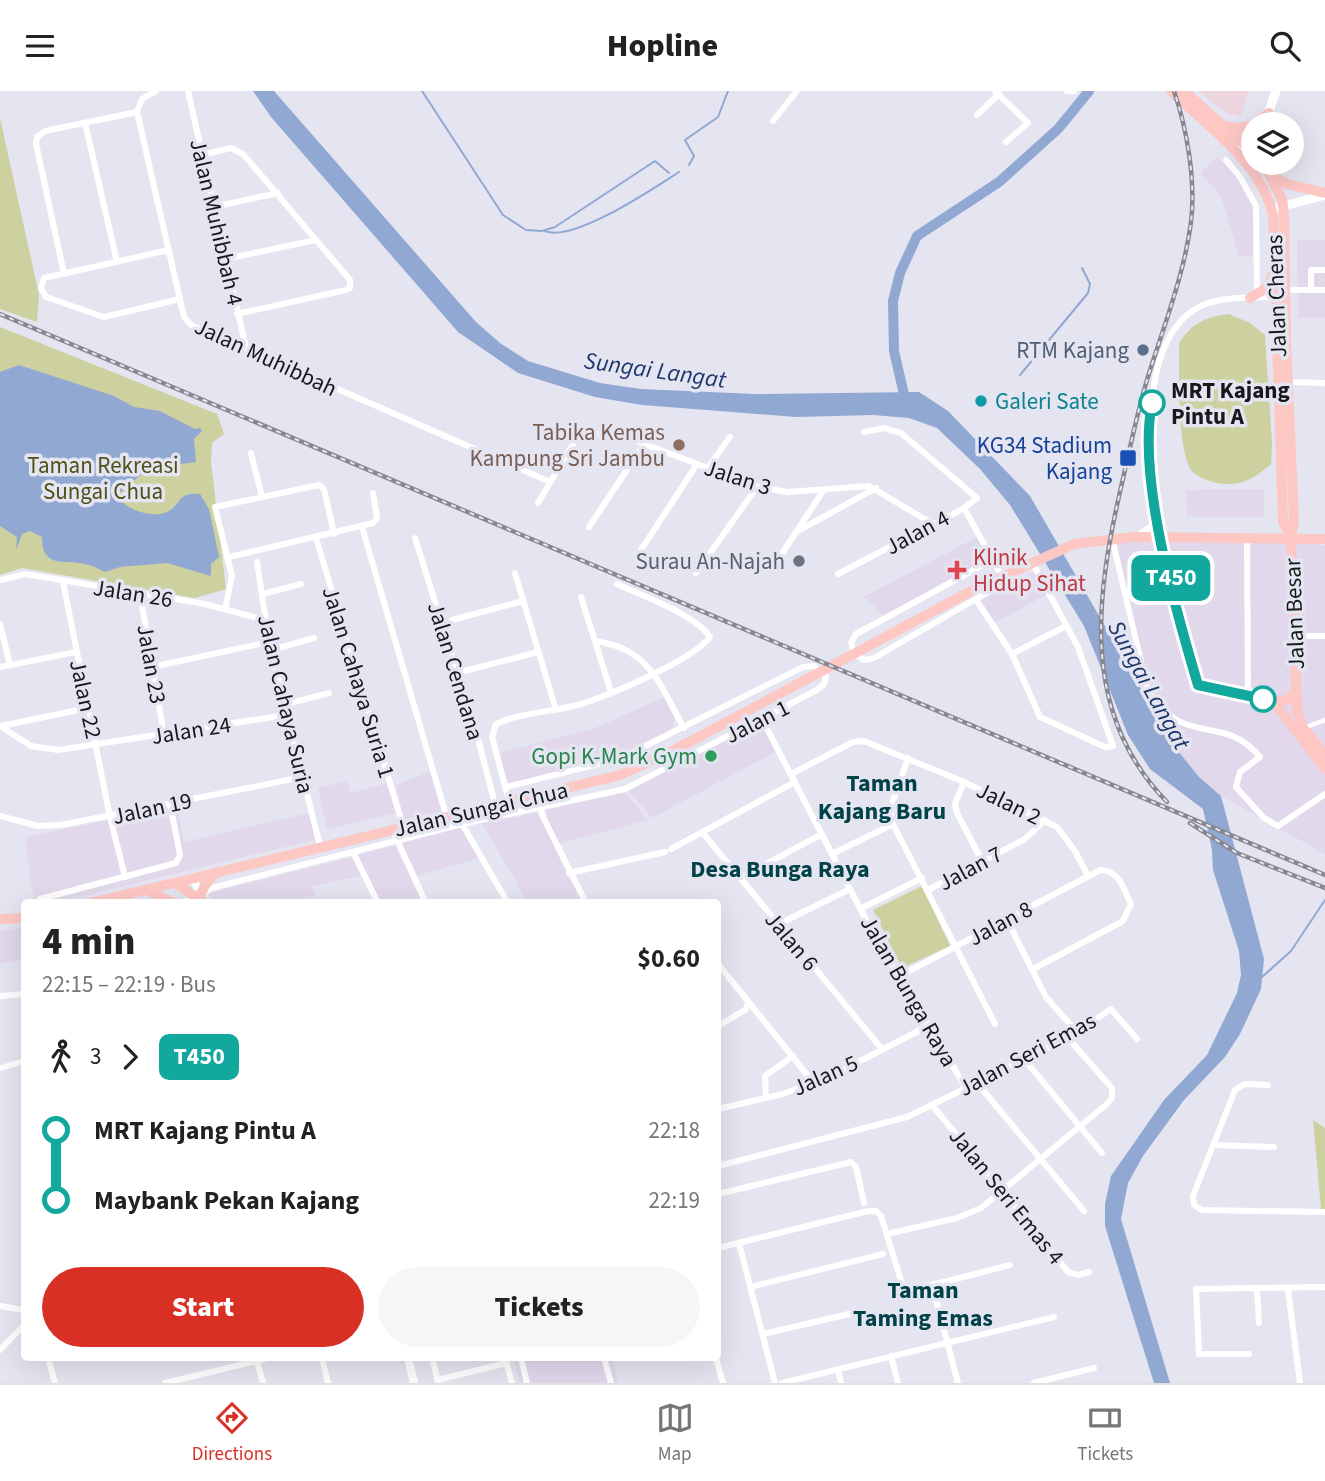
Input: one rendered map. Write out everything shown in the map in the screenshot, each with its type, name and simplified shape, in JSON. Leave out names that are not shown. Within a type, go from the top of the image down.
[{"type":"main road","name":"Jalan Cheras","points":[[1171,91],[1241,147]]},
{"type":"main road","name":"Jalan Cheras","points":[[1184,91],[1224,126],[1241,145]]},
{"type":"main road","points":[[1269,112],[1276,91]]},
{"type":"main road","points":[[1224,126],[1241,128]]},
{"type":"main road","name":"Jalan Cheras","points":[[1258,175],[1271,206],[1283,523],[1291,537]]},
{"type":"main road","name":"Jalan Cheras","points":[[1271,175],[1283,203],[1294,522],[1291,537]]},
{"type":"main road","points":[[1271,175],[1287,184],[1325,194]]},
{"type":"main road","points":[[1271,206],[1325,194]]},
{"type":"main road","points":[[1254,296],[1268,287],[1275,269]]},
{"type":"main road","points":[[1294,522],[1300,533],[1310,538]]},
{"type":"main road","name":"Jalan Sungai Chua","points":[[108,899],[620,775],[669,753],[973,590],[1074,544],[1133,537],[1325,538]]},
{"type":"main road","name":"Jalan Besar","points":[[1291,537],[1297,713],[1303,728]]},
{"type":"main road","points":[[1161,538],[1198,685],[1273,701],[1288,700],[1296,691]]},
{"type":"main road","points":[[1273,701],[1325,769]]},
{"type":"main road","points":[[1303,728],[1325,755]]},
{"type":"main road","points":[[202,899],[205,885],[217,872]]},
{"type":"main road","points":[[184,882],[201,899]]},
{"type":"main road","points":[[147,890],[166,899]]},
{"type":"main road","points":[[0,919],[21,918]]},
{"type":"street","points":[[64,274],[36,144],[37,137],[46,131],[137,109],[142,99],[156,91]]},
{"type":"street","name":"Jalan Muhibbah 4","points":[[188,91],[247,352]]},
{"type":"street","points":[[773,121],[797,91]]},
{"type":"street","points":[[1067,91],[1074,91]]},
{"type":"street","points":[[977,115],[997,93],[1028,123],[1006,142]]},
{"type":"street","name":"Jalan Muhibbah","points":[[137,109],[184,317],[191,325],[247,352],[548,481]]},
{"type":"street","points":[[85,123],[117,262]]},
{"type":"street","points":[[202,155],[235,149],[278,193],[347,275],[351,284],[346,290],[237,314]]},
{"type":"street","points":[[1226,160],[1240,177],[1256,206],[1254,296]]},
{"type":"street","points":[[213,207],[278,193]]},
{"type":"street","points":[[225,260],[316,240]]},
{"type":"street","points":[[169,250],[44,278],[41,288],[46,297],[104,317],[180,299]]},
{"type":"street","points":[[1311,290],[1311,270],[1325,270]]},
{"type":"street","points":[[1286,291],[1325,290]]},
{"type":"street","points":[[1161,538],[1149,465],[1149,418],[1165,347],[1188,315],[1212,303],[1254,296],[1276,297]]},
{"type":"street","points":[[1288,382],[1325,383]]},
{"type":"street","points":[[864,432],[884,428],[907,436],[974,493],[976,499],[964,508]]},
{"type":"street","name":"Jalan 3","points":[[548,481],[579,434],[620,435],[757,487],[788,492],[822,491],[862,485],[876,488]]},
{"type":"street","points":[[707,469],[730,437]]},
{"type":"street","points":[[589,527],[645,444]]},
{"type":"street","points":[[251,453],[262,497]]},
{"type":"street","points":[[641,549],[697,464]]},
{"type":"street","points":[[538,503],[548,481]]},
{"type":"street","points":[[225,609],[232,582],[229,557],[215,507],[321,485],[334,534]]},
{"type":"street","points":[[696,573],[757,487]]},
{"type":"street","points":[[797,530],[876,488],[933,524]]},
{"type":"street","points":[[779,558],[822,491]]},
{"type":"street","points":[[229,557],[334,534],[376,521],[373,493]]},
{"type":"street","name":"Jalan 4","points":[[838,574],[964,508],[1002,576]]},
{"type":"street","points":[[1133,537],[1148,530],[1156,514]]},
{"type":"street","points":[[362,527],[446,815]]},
{"type":"street","name":"Jalan Cahaya Suria 1","points":[[316,538],[397,827],[397,840],[424,899]]},
{"type":"street","name":"Jalan Cendana","points":[[415,538],[495,804]]},
{"type":"street","points":[[1112,538],[1148,692],[1158,708],[1180,724],[1232,734],[1248,742],[1260,757],[1240,772],[1236,787],[1264,818],[1278,826],[1325,794]]},
{"type":"street","points":[[1247,538],[1248,696]]},
{"type":"street","points":[[992,559],[856,634],[851,643],[854,653],[859,658],[870,659],[977,601],[1005,582],[1002,576]]},
{"type":"street","points":[[977,601],[1012,654],[1044,720],[1105,747],[1113,746],[1078,647],[1035,560]]},
{"type":"street","name":"Jalan Cahaya Suria","points":[[257,562],[265,620],[283,705],[320,846]]},
{"type":"street","points":[[515,573],[556,710]]},
{"type":"street","name":"Jalan 26","points":[[0,580],[26,574],[225,609],[265,620]]},
{"type":"street","name":"Jalan 22","points":[[62,582],[110,817],[125,877]]},
{"type":"street","points":[[263,594],[301,584]]},
{"type":"street","points":[[509,801],[492,737],[493,729],[500,722],[556,710],[611,692],[703,646],[710,637],[706,630],[670,609],[617,584]]},
{"type":"street","name":"Jalan 23","points":[[140,594],[164,735]]},
{"type":"street","points":[[581,597],[611,692]]},
{"type":"street","points":[[452,620],[523,601]]},
{"type":"street","points":[[0,624],[10,665]]},
{"type":"street","points":[[1012,654],[1066,626]]},
{"type":"street","points":[[1294,636],[1325,636]]},
{"type":"street","points":[[152,667],[314,638]]},
{"type":"street","points":[[506,787],[603,765],[684,728],[647,663],[628,650],[595,641]]},
{"type":"street","points":[[0,667],[76,652]]},
{"type":"street","points":[[457,673],[538,652]]},
{"type":"street","name":"Jalan 1","points":[[203,899],[212,888],[462,824],[541,809],[638,784],[817,690],[824,684],[826,676],[814,666],[803,667],[684,728]]},
{"type":"street","points":[[283,705],[329,693]]},
{"type":"street","points":[[0,726],[88,708]]},
{"type":"street","name":"Jalan 24","points":[[0,726],[37,748],[58,750],[286,715]]},
{"type":"street","name":"Jalan Bunga Raya","points":[[762,719],[860,909],[966,1088]]},
{"type":"street","points":[[1303,728],[1325,720]]},
{"type":"street","name":"Jalan 2","points":[[791,774],[853,742],[864,741],[964,782],[1045,820],[1065,835],[1088,876]]},
{"type":"street","points":[[908,758],[892,801],[893,824],[995,1024]]},
{"type":"street","name":"Jalan 19","points":[[0,816],[43,826],[110,817],[303,777]]},
{"type":"street","points":[[569,873],[668,850],[795,782]]},
{"type":"street","points":[[964,782],[955,804],[957,813],[982,861]]},
{"type":"street","points":[[578,786],[581,799]]},
{"type":"street","points":[[538,796],[569,873],[584,899]]},
{"type":"street","points":[[40,899],[173,864],[180,855],[170,804]]},
{"type":"street","name":"Jalan 7","points":[[928,890],[1025,839],[1045,820]]},
{"type":"street","points":[[462,824],[506,899]]},
{"type":"street","points":[[832,854],[893,824]]},
{"type":"street","name":"Jalan 6","points":[[702,832],[882,1049]]},
{"type":"street","points":[[740,878],[822,834]]},
{"type":"street","points":[[353,852],[375,899]]},
{"type":"street","points":[[256,863],[259,876]]},
{"type":"street","name":"Jalan 8","points":[[900,977],[1088,876],[1100,870],[1110,870],[1117,876],[1130,904],[1129,914],[1123,921],[1033,969]]},
{"type":"street","points":[[860,909],[922,878]]},
{"type":"street","points":[[176,899],[184,882]]},
{"type":"street","points":[[779,924],[850,889]]},
{"type":"street","points":[[1006,920],[1046,997],[1075,1030]]},
{"type":"street","points":[[721,968],[813,1082]]},
{"type":"street","points":[[0,996],[21,993]]},
{"type":"street","points":[[721,1024],[745,1010],[749,1003]]},
{"type":"street","name":"Jalan Seri Emas","points":[[721,1165],[907,1117],[1068,1038],[1075,1030],[1111,1009],[1137,1039]]},
{"type":"street","name":"Jalan 5","points":[[721,1108],[766,1098],[813,1082],[928,1026]]},
{"type":"street","points":[[887,1234],[967,1214],[1002,1192],[1112,1098],[1112,1087],[1068,1038]]},
{"type":"street","points":[[766,1098],[765,1076],[793,1056]]},
{"type":"street","points":[[1024,1059],[1102,1153]]},
{"type":"street","points":[[1,1067],[21,1062]]},
{"type":"street","points":[[977,1083],[1084,1211]]},
{"type":"street","points":[[1268,1085],[1245,1084],[1235,1090],[1192,1196],[1194,1205],[1202,1210],[1325,1212]]},
{"type":"street","name":"Jalan Seri Emas 4","points":[[932,1105],[1068,1272],[1078,1275],[1089,1272]]},
{"type":"street","points":[[1213,1145],[1274,1147]]},
{"type":"street","points":[[721,1193],[851,1162],[856,1167],[864,1203]]},
{"type":"street","points":[[721,1247],[876,1211],[881,1216],[903,1287],[909,1289],[932,1285],[1010,1265]]},
{"type":"street","points":[[739,1243],[775,1383]]},
{"type":"street","points":[[750,1287],[883,1254]]},
{"type":"street","points":[[932,1285],[958,1383]]},
{"type":"street","points":[[1249,1355],[1199,1354],[1195,1292],[1199,1287],[1325,1287]]},
{"type":"street","points":[[1257,1289],[1259,1323]]},
{"type":"street","points":[[1288,1289],[1300,1383]]},
{"type":"street","points":[[0,1306],[21,1310]]},
{"type":"street","points":[[763,1334],[853,1313]]},
{"type":"street","points":[[782,1383],[1054,1317]]},
{"type":"street","points":[[0,1350],[21,1328]]},
{"type":"street","points":[[891,1356],[898,1383]]},
{"type":"street","points":[[49,1361],[55,1383]]},
{"type":"street","points":[[165,1383],[196,1379],[257,1361],[263,1383]]},
{"type":"street","points":[[323,1361],[328,1383]]},
{"type":"street","points":[[409,1361],[414,1383]]},
{"type":"street","points":[[433,1361],[438,1381],[503,1361]]},
{"type":"street","points":[[506,1361],[512,1383]]},
{"type":"street","points":[[522,1361],[527,1383]]},
{"type":"street","points":[[605,1361],[611,1383]]},
{"type":"street","points":[[717,1361],[723,1383]]},
{"type":"street","points":[[1034,1383],[1094,1369]]},
{"type":"street","points":[[838,1370],[841,1383]]},
{"type":"shaded area","points":[[1198,91],[1249,91],[1241,116],[1228,114]]},
{"type":"shaded area","points":[[1217,157],[1238,178],[1254,207],[1254,256],[1239,256],[1221,196],[1200,173]]},
{"type":"shaded area","points":[[1297,240],[1325,240],[1325,318],[1298,318]]},
{"type":"shaded area","points":[[1264,489],[1264,517],[1187,517],[1186,490]]},
{"type":"shaded area","points":[[977,537],[989,558],[884,616],[864,597]]},
{"type":"shaded area","points":[[1110,542],[1296,542],[1325,545],[1325,854],[1221,796],[1199,777],[1174,746],[1143,691]]},
{"type":"shaded area","points":[[1034,571],[1047,595],[994,623],[980,601]]},
{"type":"shaded area","points":[[664,697],[675,718],[672,732],[619,757],[508,784],[499,753],[593,729]]},
{"type":"shaded area","points":[[761,722],[777,751],[652,818],[628,790]]},
{"type":"shaded area","points":[[433,770],[443,811],[404,820],[396,785]]},
{"type":"shaded area","points":[[347,781],[350,793],[387,783],[397,813],[327,829],[318,788]]},
{"type":"shaded area","points":[[624,792],[648,820],[557,844],[545,810]]},
{"type":"shaded area","points":[[177,806],[184,842],[309,813],[315,840],[70,899],[33,899],[25,837]]},
{"type":"shaded area","points":[[538,813],[581,899],[526,899],[482,823]]},
{"type":"shaded area","points":[[461,827],[480,858],[416,876],[401,842]]},
{"type":"shaded area","points":[[395,845],[420,899],[379,899],[357,855]]},
{"type":"shaded area","points":[[353,857],[361,876],[311,886],[316,895],[303,899],[212,899],[209,893]]},
{"type":"shaded area","points":[[21,928],[21,960],[0,964],[0,932]]},
{"type":"shaded area","points":[[515,1361],[613,1361],[618,1383],[520,1383]]},
{"type":"green space","points":[[0,118],[39,295],[37,322],[0,309]]},
{"type":"green space","points":[[1229,314],[1250,323],[1265,335],[1272,443],[1271,464],[1246,481],[1225,484],[1198,476],[1188,462],[1181,430],[1179,343],[1189,330],[1200,322]]},
{"type":"green space","name":"Taman Rekreasi Sungai Chua","points":[[0,327],[217,414],[224,434],[212,443],[211,462],[226,589],[195,598],[22,568],[0,575]]},
{"type":"green space","points":[[922,886],[950,946],[902,968],[873,910]]},
{"type":"green space","points":[[1313,1120],[1325,1128],[1325,1210],[1321,1209]]},
{"type":"water","points":[[253,91],[274,91],[476,322],[500,343],[528,361],[600,383],[641,389],[754,394],[919,392],[948,411],[1030,496],[1174,746],[1199,777],[1221,796],[1264,959],[1261,989],[1240,1034],[1225,1057],[1184,1100],[1143,1156],[1128,1183],[1121,1219],[1170,1383],[1154,1383],[1105,1226],[1105,1204],[1111,1176],[1164,1100],[1207,1055],[1237,993],[1241,975],[1239,951],[1213,870],[1212,850],[1203,809],[1150,769],[1128,735],[1084,626],[1010,505],[980,469],[937,428],[909,418],[873,415],[796,417],[642,405],[595,397],[518,373],[458,332],[271,117]]},
{"type":"water","name":"Taman Rekreasi Sungai Chua","points":[[19,365],[114,396],[134,407],[160,411],[195,429],[200,428],[202,431],[194,439],[196,462],[149,468],[117,495],[125,505],[146,513],[161,514],[172,509],[183,497],[200,494],[209,509],[219,557],[211,564],[211,576],[167,563],[120,567],[105,572],[81,563],[57,561],[46,555],[42,537],[30,531],[22,534],[16,550],[17,537],[0,526],[0,372]]},
{"type":"waterway","points":[[422,91],[503,215],[526,230],[542,231],[555,227],[655,161],[669,173]]},
{"type":"waterway","points":[[689,165],[694,156],[685,140],[718,117],[728,91]]},
{"type":"waterway","points":[[906,403],[894,351],[893,301],[900,273],[917,236],[999,182],[1058,129],[1089,91]]},
{"type":"waterway","points":[[545,231],[558,233],[593,222],[679,172]]},
{"type":"waterway","points":[[1020,375],[1088,293],[1090,284],[1082,268]]},
{"type":"waterway","points":[[1262,977],[1291,951],[1325,900]]},
{"type":"railway","points":[[1167,802],[1139,767],[1119,730],[1107,691],[1102,651],[1102,609],[1113,525],[1134,431],[1178,282],[1191,222],[1189,155],[1174,91]]},
{"type":"railway","points":[[0,314],[1325,875]]},
{"type":"railway","points":[[1190,823],[1237,853],[1325,888]]},
{"type":"bus line","name":"T450","points":[[1152,403],[1149,418],[1149,465],[1156,514],[1198,685],[1263,699]]},
{"type":"place","name":"RTM Kajang","points":[[1143,350]]},
{"type":"place","name":"Galeri Sate","points":[[981,401]]},
{"type":"place","name":"MRT Kajang Pintu A","points":[[1152,403]]},
{"type":"place","name":"Tabika Kemas Kampung Sri Jambu","points":[[679,445]]},
{"type":"place","name":"KG34 Stadium Kajang","points":[[1128,458]]},
{"type":"place","name":"Surau An-Najah","points":[[799,561]]},
{"type":"place","name":"Klinik Hidup Sihat","points":[[957,570]]},
{"type":"place","name":"Gopi K-Mark Gym","points":[[711,756]]},
{"type":"district","name":"Taman Kajang Baru","points":[[882,797]]},
{"type":"district","name":"Desa Bunga Raya","points":[[780,869]]},
{"type":"district","name":"Taman Taming Emas","points":[[923,1304]]},
{"type":"water label","name":"Sungai Langat","points":[[655,370]]},
{"type":"water label","name":"Sungai Langat","points":[[1149,685]]}]
